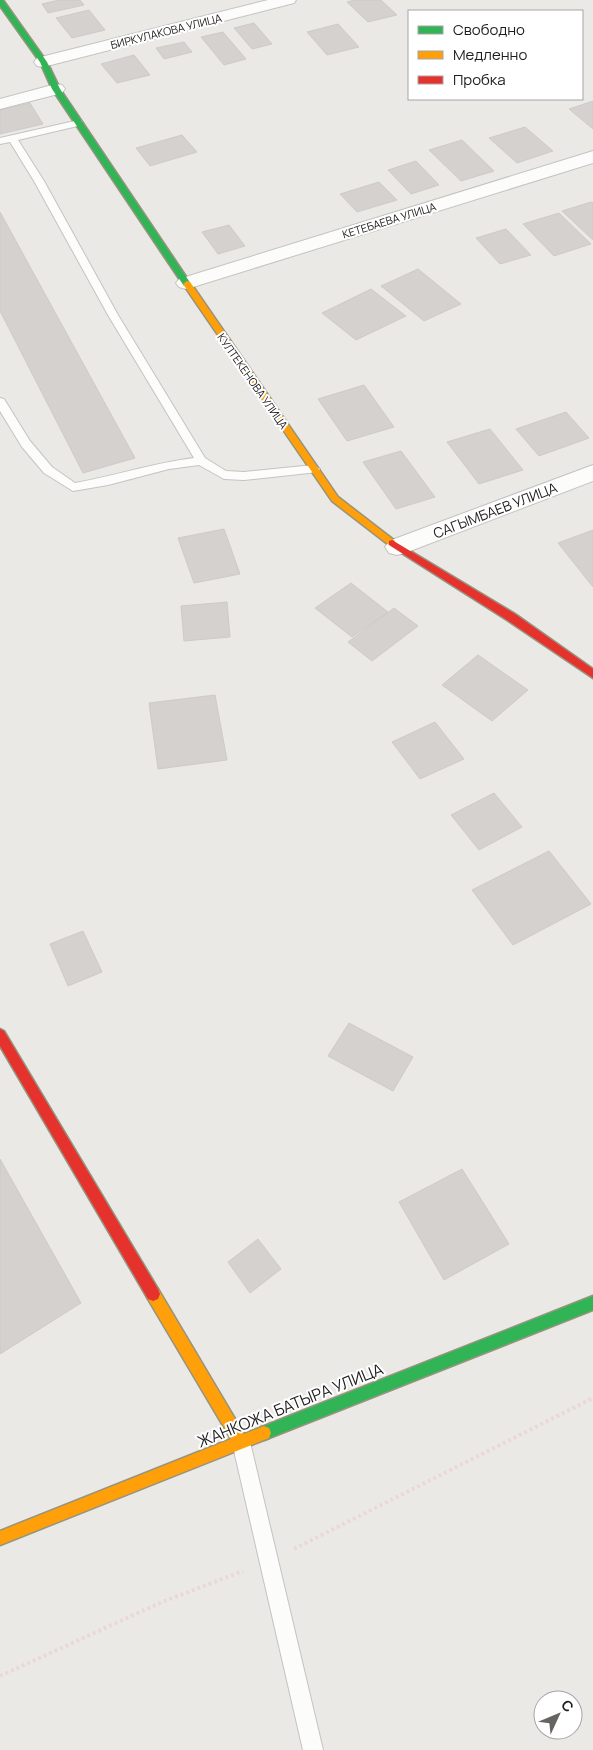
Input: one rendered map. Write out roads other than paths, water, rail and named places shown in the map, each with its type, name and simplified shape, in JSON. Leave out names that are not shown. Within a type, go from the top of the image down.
[{"type":"street","name":"БИРКУЛАКОВА УЛИЦА","points":[[43,62],[288,0]]},
{"type":"street","name":"КУЛТЕКЕНОВА УЛИЦА","points":[[0,2],[43,62],[56,89],[186,283],[335,499],[397,547],[511,617],[593,674]]},
{"type":"street","points":[[0,104],[56,89]]},
{"type":"street","name":"КЕТЕБАЕВА УЛИЦА","points":[[186,283],[593,157]]},
{"type":"street","name":"САГЫМБАЕВ УЛИЦА","points":[[397,547],[593,473]]},
{"type":"street","points":[[0,1035],[241,1442]]},
{"type":"street","name":"ЖАНКОЖА БАТЫРА УЛИЦА","points":[[0,1538],[593,1303]]},
{"type":"lane","points":[[0,141],[79,124]]},
{"type":"lane","points":[[12,138],[113,315],[201,461],[224,475],[244,476],[314,469]]},
{"type":"lane","points":[[0,402],[26,444],[48,470],[72,487],[108,481],[169,465],[201,461]]},
{"type":"lane","points":[[241,1442],[313,1750]]}]
